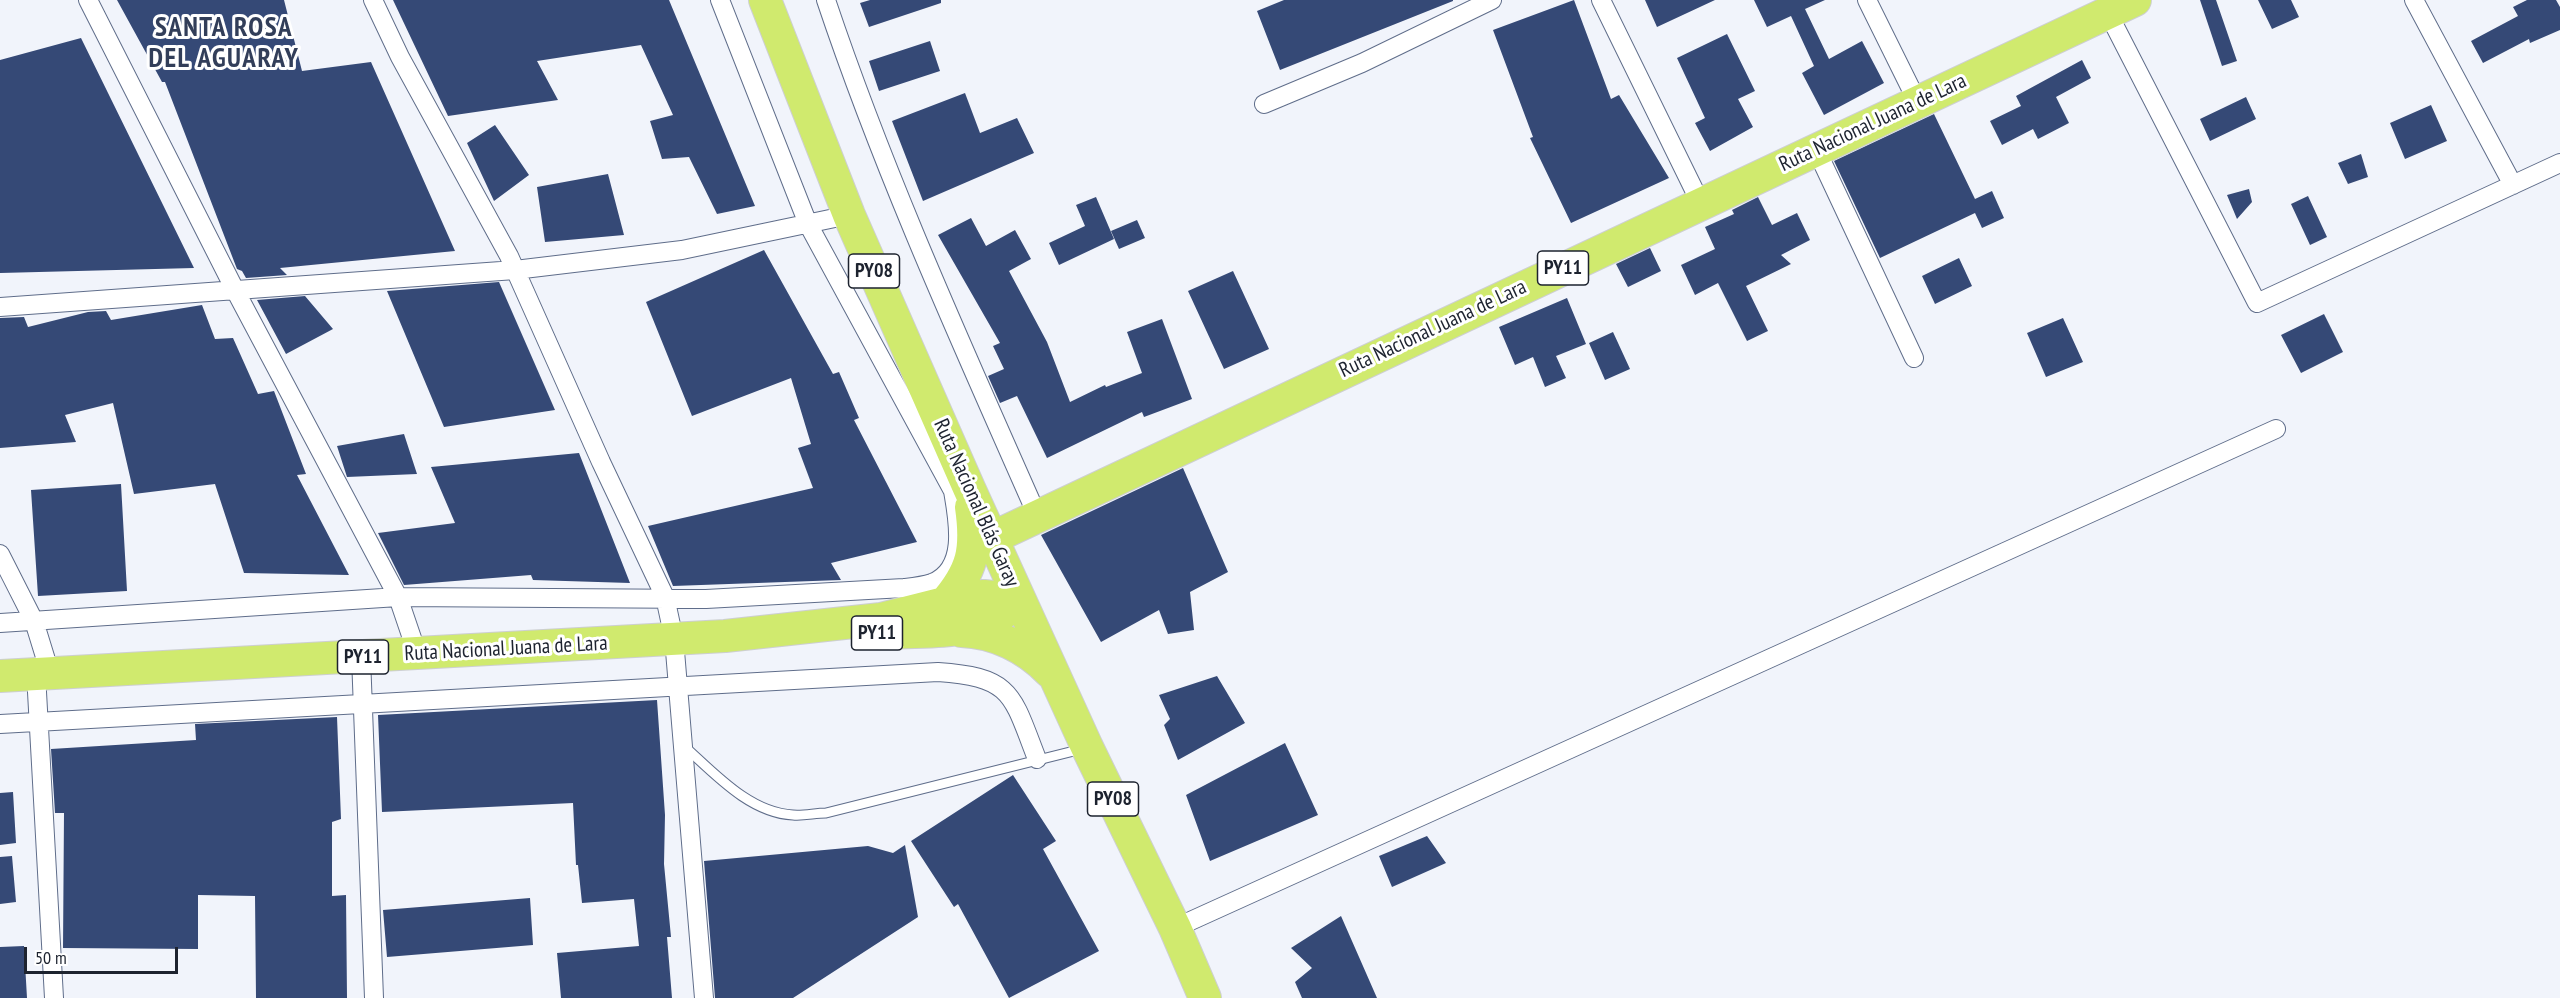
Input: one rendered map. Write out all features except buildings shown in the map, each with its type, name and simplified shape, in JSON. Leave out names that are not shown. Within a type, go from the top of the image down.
[{"type":"highway","name":"Ruta Nacional Blás Garay","points":[[765,0],[849,215],[969,488],[1087,747],[1175,928],[1205,998]]},
{"type":"highway","name":"Ruta Nacional Juana de Lara","points":[[992,538],[2122,6]]},
{"type":"highway","points":[[969,488],[974,543],[971,561],[946,617],[969,631],[1008,642],[1041,663],[1055,678]]},
{"type":"highway","name":"Ruta Nacional Juana de Lara","points":[[0,676],[725,636],[946,617],[974,628],[992,621],[1020,600]]},
{"type":"street","points":[[88,0],[236,290],[398,597],[417,653]]},
{"type":"street","points":[[374,0],[400,57],[515,270],[601,462],[665,597],[674,639],[704,998]]},
{"type":"street","points":[[0,623],[398,597],[706,599],[904,588],[933,583],[948,573],[957,550],[959,522],[953,491],[808,224],[720,0]]},
{"type":"street","points":[[826,0],[850,72],[926,265],[1037,515]]},
{"type":"street","points":[[1264,104],[1362,63],[1492,0]]},
{"type":"street","points":[[1601,0],[1701,204]]},
{"type":"street","points":[[1868,0],[1917,101]]},
{"type":"street","points":[[2414,0],[2513,185]]},
{"type":"street","points":[[2122,6],[2258,303],[2560,163]]},
{"type":"street","points":[[1816,149],[1914,358]]},
{"type":"street","points":[[0,308],[515,270],[682,250],[849,215]]},
{"type":"street","points":[[1175,928],[2276,429]]},
{"type":"street","points":[[0,554],[34,621],[43,674],[39,722],[54,998]]},
{"type":"street","points":[[361,657],[374,998]]},
{"type":"street","points":[[0,724],[938,672],[974,674],[995,683],[1007,693],[1019,712],[1037,759]]},
{"type":"lane","points":[[682,745],[734,790],[766,808],[792,815],[826,813],[1087,747]]},
{"type":"district","name":"SANTA ROSA DEL AGUARAY","points":[[224,44]]}]
